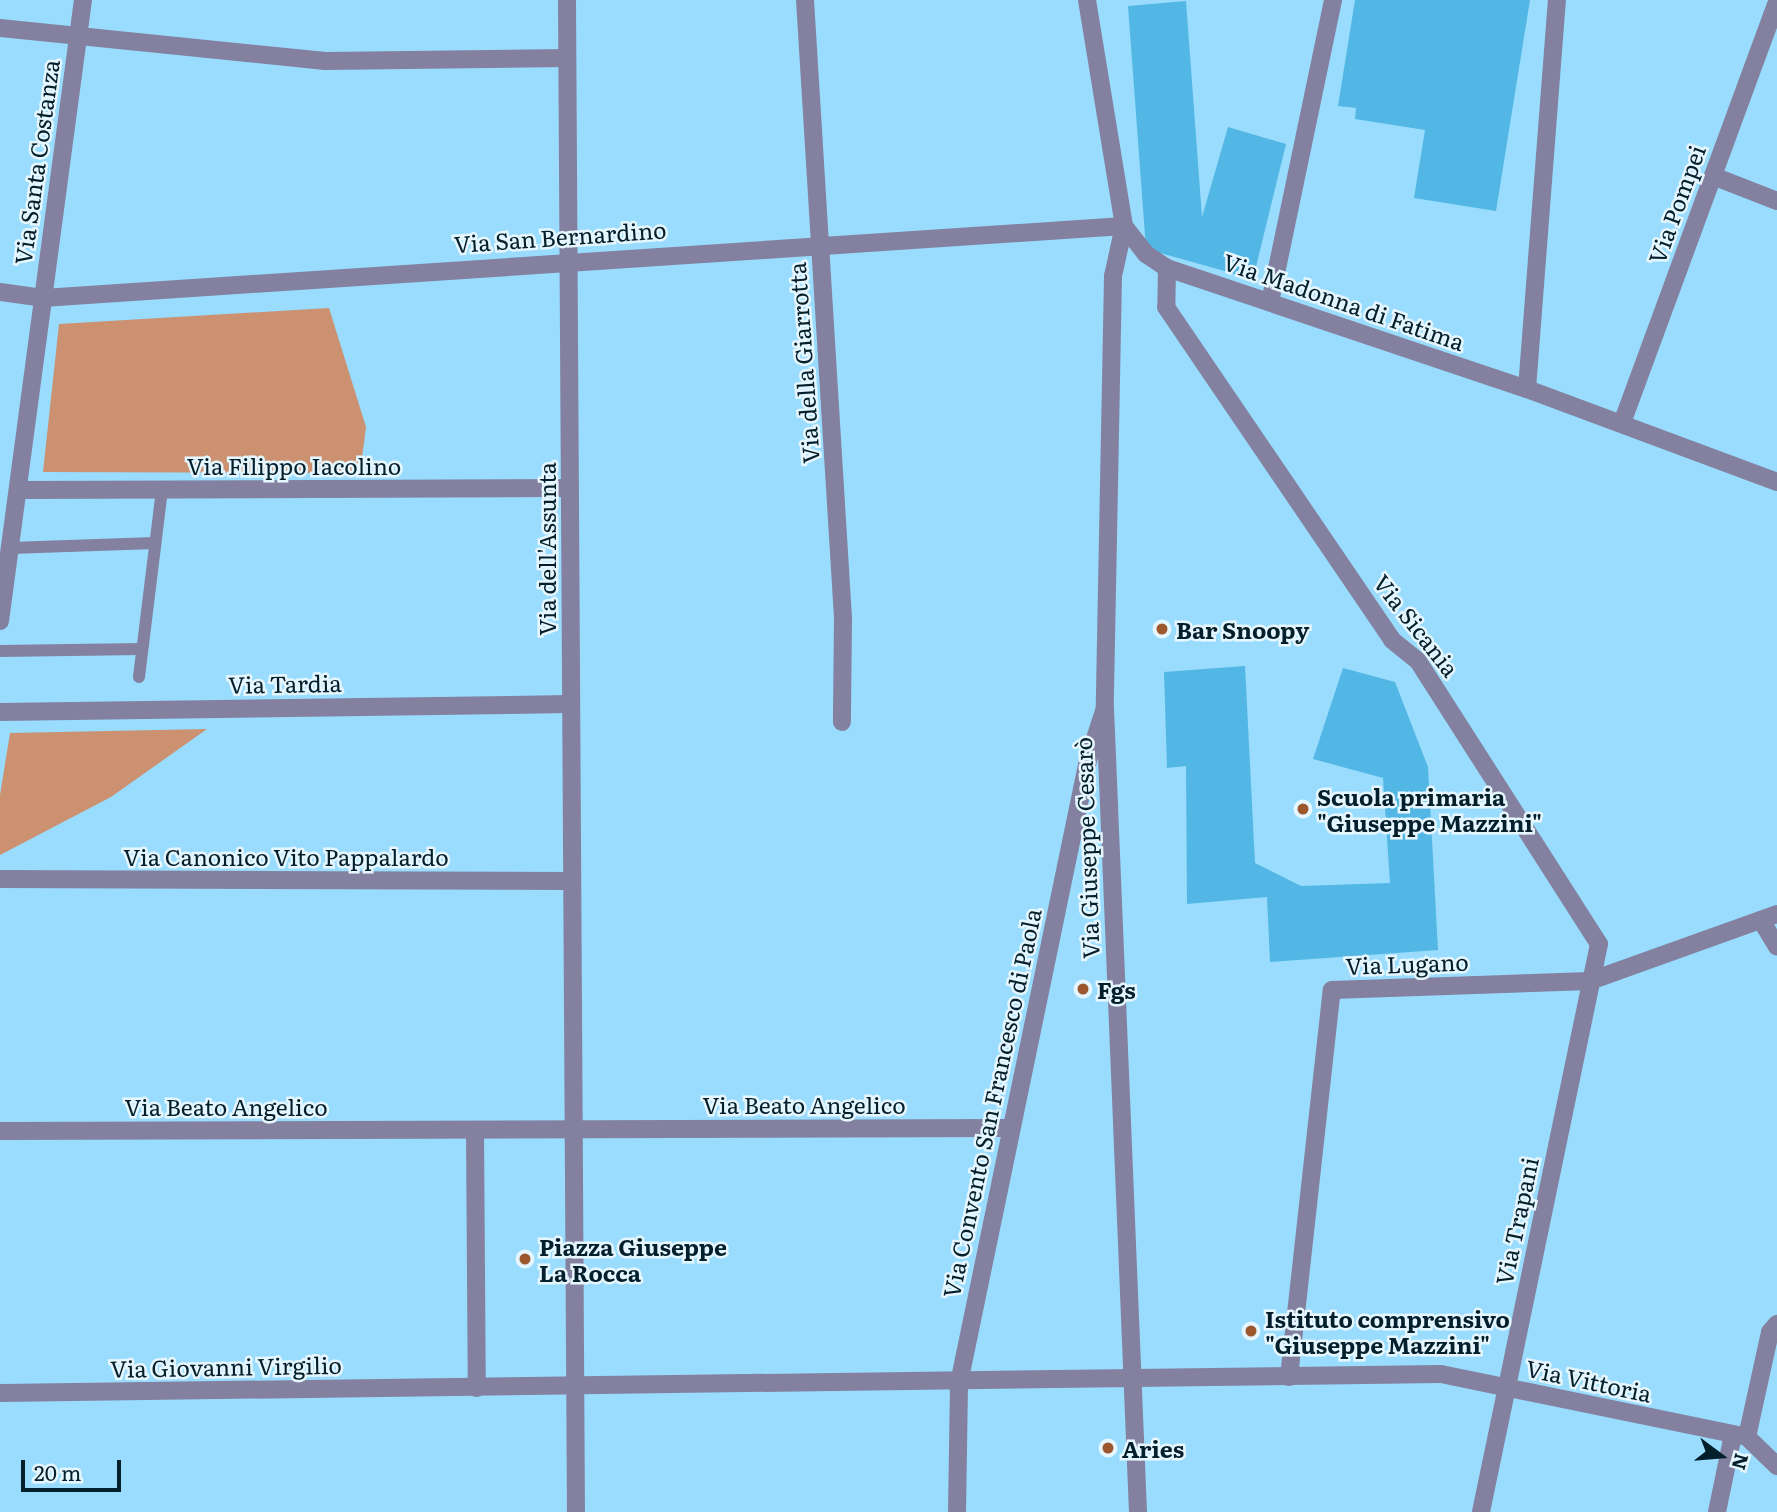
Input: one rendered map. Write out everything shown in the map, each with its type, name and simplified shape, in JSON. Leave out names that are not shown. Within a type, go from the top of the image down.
[{"type":"street","name":"Via Santa Costanza","points":[[0,621],[83,0]]},
{"type":"street","name":"Via dell'Assunta","points":[[567,0],[576,1512]]},
{"type":"street","name":"Via della Giarrotta","points":[[804,0],[843,618],[842,722]]},
{"type":"street","points":[[1087,0],[1124,226]]},
{"type":"street","points":[[1270,302],[1333,0]]},
{"type":"street","points":[[1527,389],[1557,0]]},
{"type":"street","name":"Via Pompei","points":[[1622,423],[1777,2]]},
{"type":"street","points":[[0,28],[77,39],[325,61],[568,58]]},
{"type":"street","points":[[1713,176],[1777,201]]},
{"type":"street","name":"Via San Bernardino","points":[[0,292],[43,298],[569,259],[1124,226]]},
{"type":"street","name":"Via Madonna di Fatima","points":[[1124,226],[1167,268],[1527,389],[1777,482]]},
{"type":"street","name":"Via Giuseppe Cesarò","points":[[1124,226],[1113,276],[1105,708],[1138,1512]]},
{"type":"street","name":"Via Sicania","points":[[1167,268],[1166,307],[1392,640],[1418,661],[1599,944],[1590,981]]},
{"type":"street","name":"Via Filippo Iacolino","points":[[18,490],[570,488]]},
{"type":"street","name":"Via Tardia","points":[[0,712],[571,704]]},
{"type":"street","name":"Via Convento San Francesco di Paola","points":[[957,1512],[959,1383],[1088,760],[1105,708]]},
{"type":"street","name":"Via Canonico Vito Pappalardo","points":[[0,879],[572,881]]},
{"type":"street","points":[[1769,917],[1777,947]]},
{"type":"street","name":"Via Lugano","points":[[1289,1377],[1332,990],[1590,981],[1769,917]]},
{"type":"street","name":"Via Trapani","points":[[1481,1512],[1590,981]]},
{"type":"street","name":"Via Beato Angelico","points":[[0,1131],[1010,1128]]},
{"type":"street","points":[[475,1130],[477,1388]]},
{"type":"street","points":[[1717,1512],[1770,1332],[1777,1324]]},
{"type":"street","name":"Via Vittoria","points":[[959,1383],[1133,1383],[1441,1374],[1740,1436]]},
{"type":"street","name":"Via Giovanni Virgilio","points":[[0,1393],[959,1383]]},
{"type":"street","points":[[1740,1436],[1777,1466]]},
{"type":"lane","points":[[139,677],[162,490]]},
{"type":"lane","points":[[10,548],[155,542]]},
{"type":"lane","points":[[0,651],[142,649]]},
{"type":"shaded area","points":[[329,308],[366,427],[360,473],[43,472],[59,324]]},
{"type":"shaded area","points":[[207,729],[111,797],[0,855],[0,795],[10,733]]},
{"type":"building","points":[[1355,0],[1530,0],[1496,211],[1414,198],[1425,130],[1355,119],[1356,108],[1338,106]]},
{"type":"building","points":[[1186,1],[1202,217],[1228,127],[1286,144],[1253,279],[1146,249],[1128,6]]},
{"type":"building","points":[[1245,666],[1255,863],[1301,886],[1390,883],[1383,778],[1313,759],[1343,668],[1395,682],[1428,767],[1438,950],[1270,962],[1267,897],[1187,904],[1186,766],[1167,768],[1164,672]]},
{"type":"place","name":"Bar Snoopy","points":[[1162,629]]},
{"type":"place","name":"Scuola primaria \"Giuseppe Mazzini\"","points":[[1303,809]]},
{"type":"place","name":"Fgs","points":[[1083,989]]},
{"type":"place","name":"Piazza Giuseppe La Rocca","points":[[525,1259]]},
{"type":"place","name":"Istituto comprensivo \"Giuseppe Mazzini\"","points":[[1251,1331]]},
{"type":"place","name":"Aries","points":[[1108,1448]]}]
